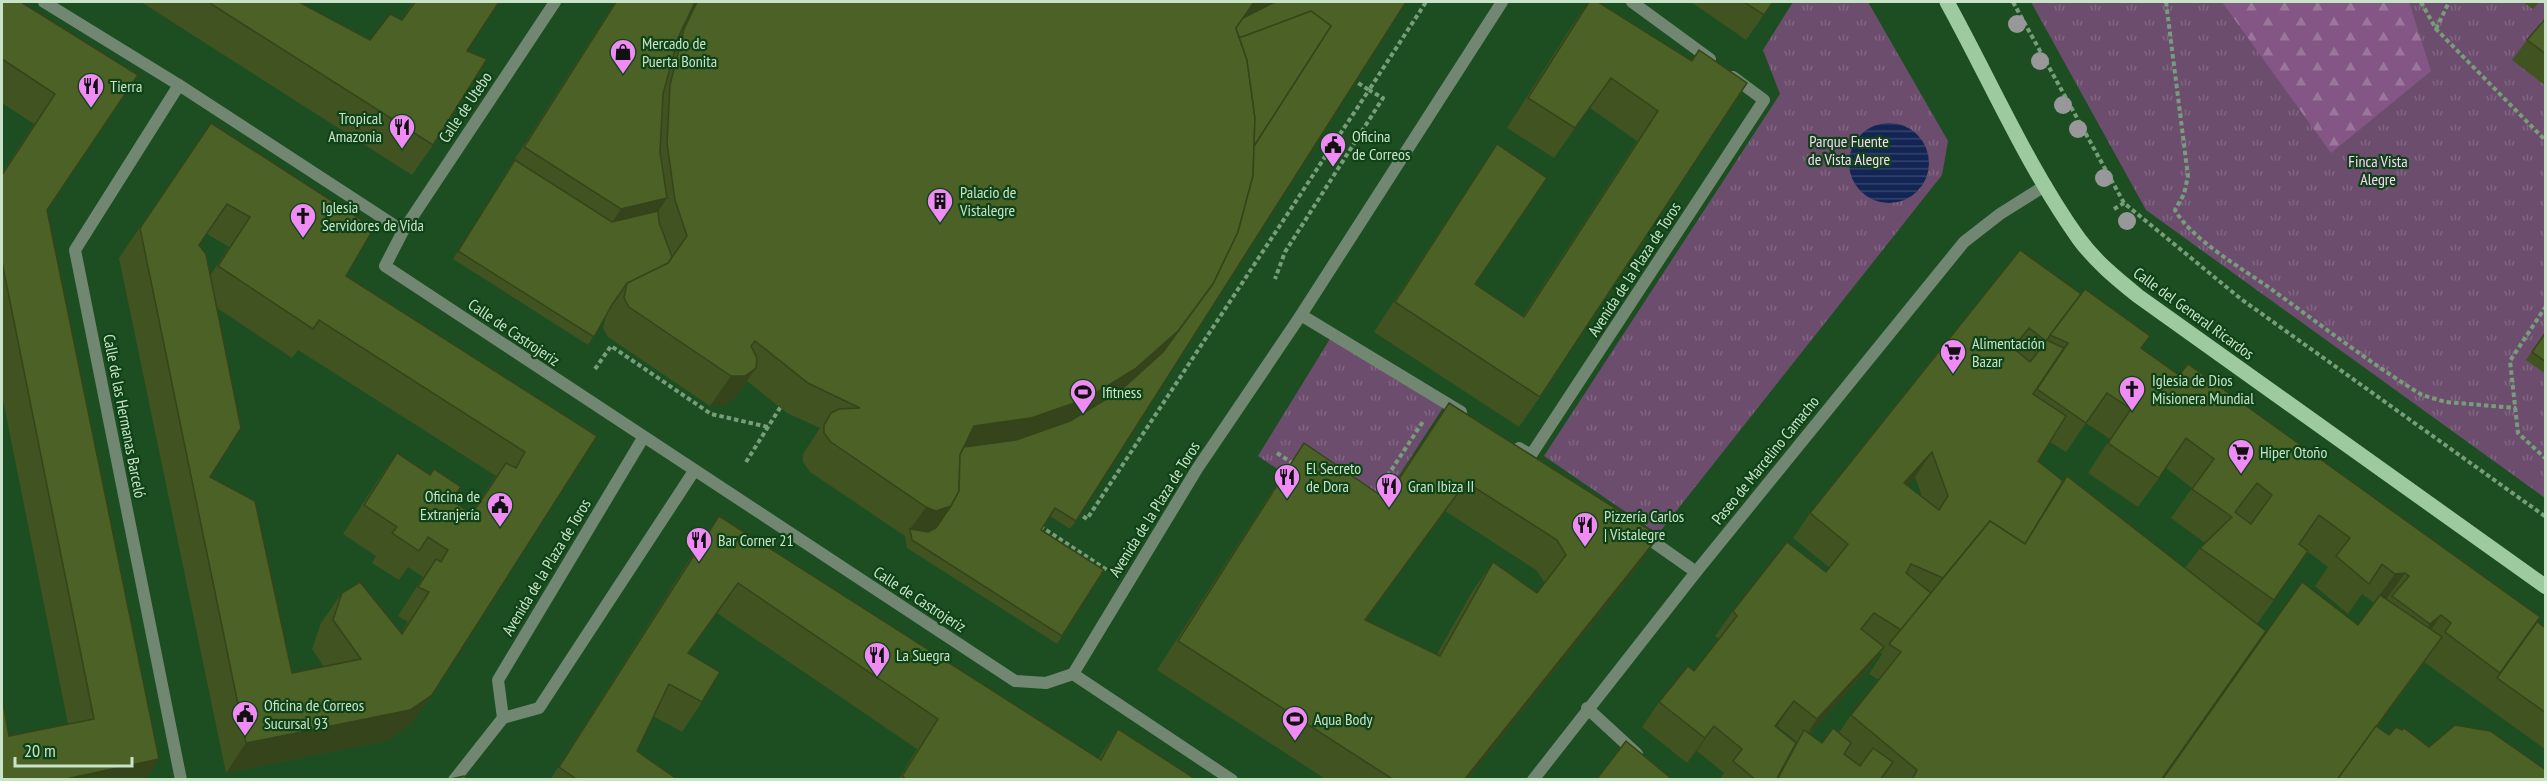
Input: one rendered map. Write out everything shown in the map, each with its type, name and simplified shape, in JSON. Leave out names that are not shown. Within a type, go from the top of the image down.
[{"type":"main road","name":"Calle del General Ricardos","points":[[1947,2],[2046,185],[2080,240],[2110,273],[2138,296],[2546,587]]},
{"type":"street","points":[[44,2],[179,85],[403,231]]},
{"type":"street","name":"Calle de Utebo","points":[[403,231],[555,2]]},
{"type":"street","name":"Avenida de la Plaza de Toros","points":[[1072,674],[1197,469],[1300,315],[1502,2]]},
{"type":"street","name":"Avenida de la Plaza de Toros","points":[[1512,444],[1535,458],[1764,100],[1632,2]]},
{"type":"street","name":"Calle de las Hermanas Barceló","points":[[179,85],[75,250],[181,780]]},
{"type":"street","name":"Paseo de Marcelino Camacho","points":[[1533,780],[1587,708],[1964,242],[2000,214],[2046,185]]},
{"type":"street","name":"Calle de Castrojeriz","points":[[403,231],[385,266],[643,438],[1015,681],[1046,683],[1072,674]]},
{"type":"street","points":[[1300,315],[1474,421]]},
{"type":"street","name":"Avenida de la Plaza de Toros","points":[[503,718],[498,681],[643,438]]},
{"type":"street","points":[[454,780],[503,718],[539,708],[694,471]]},
{"type":"street","points":[[1629,525],[1696,572]]},
{"type":"street","points":[[1072,674],[1232,780]]},
{"type":"street","points":[[1587,708],[1651,765]]},
{"type":"path","points":[[1071,508],[1088,519],[1426,2]]},
{"type":"path","points":[[2013,2],[2124,203],[2241,299],[2546,517]]},
{"type":"path","points":[[2166,2],[2188,176],[2184,194],[2175,210],[2180,219],[2192,232],[2237,265],[2422,395],[2446,402],[2516,408]]},
{"type":"path","points":[[2421,2],[2436,29],[2546,141]]},
{"type":"path","points":[[2436,29],[2449,2]]},
{"type":"path","points":[[1275,279],[1285,252],[1383,98],[1345,74]]},
{"type":"path","points":[[2114,208],[2124,203]]},
{"type":"path","points":[[2546,306],[2510,360],[2518,433],[2546,459]]},
{"type":"path","points":[[595,369],[611,346],[711,414],[768,427]]},
{"type":"path","points":[[746,462],[785,400]]},
{"type":"path","points":[[1372,500],[1429,412]]},
{"type":"path","points":[[1277,453],[1296,465]]},
{"type":"path","points":[[1037,524],[1107,570]]},
{"type":"green space","name":"Parque Fuente de Vista Alegre","points":[[1793,2],[1868,2],[1948,141],[1942,175],[1658,534],[1544,456],[1780,94],[1763,50]]},
{"type":"green space","name":"Finca Vista Alegre","points":[[2031,2],[2545,2],[2545,498],[2146,210]]},
{"type":"green space","points":[[2222,2],[2409,2],[2431,71],[2331,153]]},
{"type":"green space","points":[[1333,334],[1446,403],[1365,528],[1258,456]]},
{"type":"water","points":[[1881,123],[1897,123],[1918,134],[1929,155],[1929,171],[1918,192],[1897,203],[1881,203],[1867,197],[1855,185],[1849,171],[1849,155],[1855,141],[1867,129]]},
{"type":"building","points":[[2,2],[21,2],[138,75],[47,210],[159,759],[61,780],[2,780],[2,698],[9,736],[94,719],[2,262],[2,175],[55,94],[2,59]]},
{"type":"building","points":[[208,2],[299,2],[370,40],[390,14],[402,20],[415,2],[499,2],[467,51],[487,59],[433,145]]},
{"type":"building","points":[[616,2],[695,2],[678,38],[663,94],[660,152],[667,198],[621,209],[524,147]]},
{"type":"building","name":"Palacio de Vistalegre","points":[[697,2],[1254,2],[1236,28],[1247,60],[1255,118],[1253,176],[1238,232],[1213,284],[1179,330],[1135,369],[1086,399],[1031,418],[974,426],[960,455],[959,491],[951,506],[936,511],[926,507],[831,442],[824,433],[824,425],[831,413],[839,409],[860,408],[808,383],[755,341],[751,346],[757,358],[756,368],[745,376],[731,376],[629,307],[624,298],[627,283],[668,263],[687,236],[675,200],[667,143],[670,85],[684,29]]},
{"type":"building","points":[[1275,2],[1406,2],[1076,521],[1055,508],[1041,530],[1104,570],[1062,636],[912,540],[910,529],[928,532],[936,528],[951,506],[959,491],[960,455],[964,447],[1016,440],[1070,421],[1120,391],[1163,352],[1213,284],[1238,232],[1253,176],[1254,146],[1331,26],[1311,11],[1239,37],[1236,28],[1243,18]]},
{"type":"building","points":[[1589,2],[1598,2],[1692,61],[1699,50],[1747,83],[1540,397],[1395,302],[1497,144],[1547,178],[1475,284],[1524,317],[1658,111],[1611,78],[1575,128],[1528,98]]},
{"type":"building","points":[[1744,2],[1773,2],[1764,15]]},
{"type":"building","points":[[1311,11],[1331,26],[1254,146],[1255,118],[1247,60],[1239,37]]},
{"type":"building","points":[[2546,18],[2546,54],[2527,40]]},
{"type":"building","points":[[211,123],[374,228],[346,276],[597,436],[432,695],[410,710],[246,743],[140,228]],"holes":[[[227,204],[250,217],[218,266],[313,329],[319,320],[525,452],[516,468],[506,463],[472,514],[451,500],[461,487],[434,469],[430,475],[397,453],[364,505],[397,527],[392,533],[419,551],[428,537],[448,550],[441,562],[436,559],[418,587],[429,592],[402,634],[360,582],[342,593],[333,620],[361,659],[292,673],[255,501],[210,477],[241,428],[206,254],[199,245]]]},
{"type":"building","points":[[515,160],[612,222],[658,211],[659,222],[672,257],[668,263],[627,283],[594,337],[458,251]]},
{"type":"building","points":[[2020,250],[2081,294],[2046,341],[2029,328],[2013,348],[2030,362],[2047,340],[2064,348],[2033,394],[2066,416],[2038,461],[2063,481],[2025,544],[1990,521],[1943,578],[1911,564],[1906,573],[1931,593],[1901,630],[1874,613],[1861,629],[1884,647],[1817,719],[1794,701],[1775,726],[1796,743],[1776,780],[1756,780],[1733,761],[1742,749],[1714,726],[1705,738],[1659,702],[1688,666],[1694,671],[1737,616],[1733,611],[1787,542],[1826,572],[1848,544],[1810,513]],"holes":[[[1932,452],[1948,496],[1939,510],[1904,483]]]},
{"type":"building","points":[[2085,289],[2150,336],[2141,348],[2179,375],[2188,364],[2540,617],[2500,673],[2445,632],[2451,623],[2441,615],[2430,624],[2392,596],[2409,576],[2405,573],[2395,574],[2382,564],[2369,584],[2336,556],[2350,538],[2319,515],[2299,544],[2308,551],[2274,600],[2200,548],[2232,517],[2192,489],[2214,459],[2186,438],[2159,478],[2108,443],[2131,409],[2107,393],[2086,423],[2037,389],[2068,343],[2050,335]],"holes":[[[2257,483],[2272,495],[2251,524],[2235,512]]]},
{"type":"building","points":[[2546,332],[2546,362],[2532,352]]},
{"type":"building","points":[[1449,403],[1659,536],[1464,780],[1394,780],[1178,641],[1304,443],[1386,499]],"holes":[[[1466,482],[1557,540],[1566,555],[1537,593],[1493,562],[1440,656],[1365,620]]]},
{"type":"building","points":[[2067,476],[2266,631],[2161,780],[1912,780],[1917,770],[1851,715],[1901,652],[1889,644],[1990,521],[2025,544]]},
{"type":"building","points":[[719,516],[1101,760],[1118,729],[1197,780],[907,780],[902,776],[938,719],[738,583],[688,653],[720,672],[702,702],[669,684],[637,751],[678,780],[578,780],[559,767]]},
{"type":"building","points":[[2302,582],[2358,625],[2380,595],[2442,637],[2337,780],[2162,780]]},
{"type":"building","points":[[2537,622],[2546,628],[2546,713],[2497,678]]},
{"type":"building","points":[[2455,725],[2490,731],[2546,770],[2546,780],[2337,780],[2376,726],[2389,735],[2396,727],[2402,730],[2404,728],[2429,747]]},
{"type":"building","points":[[1833,728],[1851,743],[1844,754],[1860,766],[1873,748],[1893,762],[1880,780],[1777,780],[1804,730],[1822,743]]},
{"type":"building","points":[[1626,741],[1673,780],[1596,780]]},
{"type":"building","points":[[464,776],[470,780],[446,780]]},
{"type":"place","name":"Mercado de Puerta Bonita","points":[[623,75]]},
{"type":"place","name":"Tierra","points":[[91,109]]},
{"type":"place","name":"Tropical Amazonia","points":[[402,150]]},
{"type":"place","name":"Oficina de Correos","points":[[1333,168]]},
{"type":"place","name":"Palacio de Vistalegre","points":[[940,224]]},
{"type":"place","name":"Iglesia Servidores de Vida","points":[[303,239]]},
{"type":"place","name":"Alimentación Bazar","points":[[1953,375]]},
{"type":"place","name":"Iglesia de Dios Misionera Mundial","points":[[2132,412]]},
{"type":"place","name":"Ifitness","points":[[1083,415]]},
{"type":"place","name":"Hiper Otoño","points":[[2241,475]]},
{"type":"place","name":"El Secreto de Dora","points":[[1287,500]]},
{"type":"place","name":"Gran Ibiza II","points":[[1389,509]]},
{"type":"place","name":"Oficina de Extranjería","points":[[500,528]]},
{"type":"place","name":"Pizzería Carlos | Vistalegre","points":[[1585,548]]},
{"type":"place","name":"Bar Corner 21","points":[[699,563]]},
{"type":"place","name":"La Suegra","points":[[877,678]]},
{"type":"place","name":"Oficina de Correos Sucursal 93","points":[[245,737]]},
{"type":"place","name":"Aqua Body","points":[[1295,742]]}]
